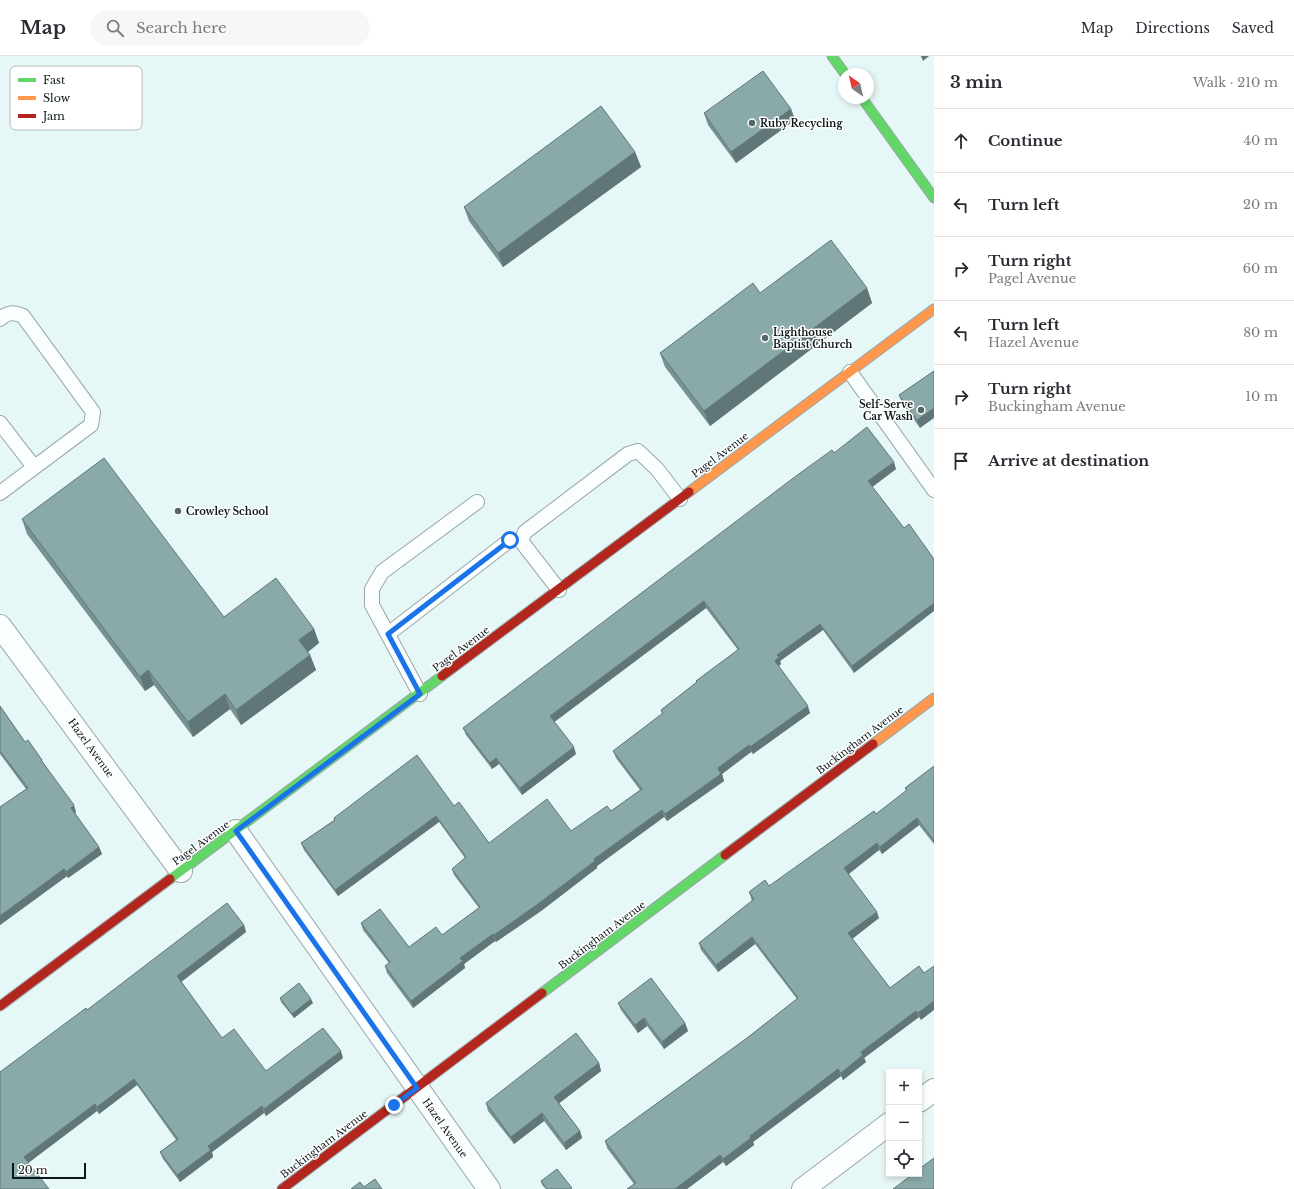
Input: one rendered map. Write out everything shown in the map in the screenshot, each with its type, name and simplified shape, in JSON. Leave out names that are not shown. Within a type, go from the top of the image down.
[{"type":"street","points":[[832,56],[841,68]]},
{"type":"street","points":[[866,104],[934,198]]},
{"type":"street","name":"Pagel Avenue","points":[[0,1006],[420,694],[934,308]]},
{"type":"street","name":"Hazel Avenue","points":[[0,626],[181,871]]},
{"type":"street","name":"Buckingham Avenue","points":[[282,1189],[934,698]]},
{"type":"street","name":"Hazel Avenue","points":[[236,831],[489,1189]]},
{"type":"street","points":[[922,1100],[934,1090]]},
{"type":"street","points":[[803,1189],[886,1126]]},
{"type":"lane","points":[[0,319],[6,314],[14,313],[23,316],[93,412],[91,425],[0,493]]},
{"type":"lane","points":[[850,372],[934,490]]},
{"type":"lane","points":[[0,423],[34,467]]},
{"type":"lane","points":[[559,590],[521,541],[525,532],[628,454],[638,451],[657,469],[680,499]]},
{"type":"lane","points":[[420,694],[372,605],[372,589],[382,572],[477,502]]},
{"type":"lane","points":[[388,634],[510,540]]},
{"type":"building","name":"Ruby Recycling","points":[[763,71],[791,109],[731,152],[704,113]]},
{"type":"building","points":[[601,106],[635,152],[498,253],[464,207]]},
{"type":"building","name":"Lighthouse Baptist Church","points":[[831,240],[867,288],[704,411],[660,353],[753,283],[760,293]]},
{"type":"building","name":"Self-Serve Car Wash","points":[[934,371],[934,408],[917,420],[899,395]]},
{"type":"building","points":[[867,427],[894,462],[868,481],[904,528],[909,524],[934,559],[934,603],[852,666],[820,624],[777,655],[779,657],[775,661],[808,706],[750,747],[749,745],[718,768],[721,774],[665,814],[662,810],[594,859],[595,861],[538,904],[460,958],[463,961],[411,1001],[385,966],[390,962],[361,923],[380,909],[409,947],[436,927],[442,935],[480,907],[452,869],[466,857],[436,816],[335,890],[301,843],[335,820],[334,818],[417,755],[454,806],[459,802],[489,843],[547,799],[571,831],[607,806],[611,811],[642,789],[613,751],[663,713],[661,710],[697,682],[696,681],[739,649],[704,601],[550,716],[574,747],[520,788],[496,758],[490,763],[463,728],[796,476],[832,450],[834,453]]},
{"type":"building","points":[[104,458],[224,617],[276,578],[314,629],[299,640],[310,655],[236,710],[225,694],[188,722],[148,670],[140,677],[22,519]]},
{"type":"building","points":[[0,706],[25,742],[28,740],[74,805],[71,808],[99,847],[66,872],[64,869],[0,916],[0,807],[28,788],[0,751]]},
{"type":"building","points":[[934,766],[934,841],[917,818],[880,847],[877,843],[844,868],[877,912],[848,933],[890,988],[919,966],[924,973],[934,966],[934,1001],[918,1013],[916,1011],[861,1052],[863,1055],[841,1073],[838,1069],[750,1136],[751,1138],[723,1159],[720,1155],[675,1189],[627,1189],[636,1183],[605,1141],[747,1038],[798,998],[752,937],[716,965],[699,943],[754,899],[749,892],[765,880],[769,886],[874,811],[876,814],[907,790],[905,788]]},
{"type":"building","points":[[227,903],[244,925],[177,976],[222,1038],[234,1029],[266,1071],[323,1028],[341,1051],[264,1109],[262,1106],[208,1146],[211,1150],[177,1175],[160,1152],[178,1139],[134,1079],[97,1107],[95,1104],[24,1157],[49,1189],[0,1189],[0,1072],[86,1008],[87,1010]]},
{"type":"building","points":[[651,978],[685,1023],[662,1042],[644,1018],[635,1025],[618,1003]]},
{"type":"building","points":[[299,983],[311,999],[292,1014],[280,998]]},
{"type":"building","points":[[576,1033],[599,1063],[554,1097],[580,1131],[564,1143],[542,1113],[511,1137],[486,1103]]},
{"type":"building","points":[[934,1158],[934,1189],[893,1189],[909,1177],[922,1177],[922,1167]]},
{"type":"building","points":[[557,1169],[572,1188],[547,1189],[541,1181]]},
{"type":"building","points":[[375,1179],[382,1189],[351,1189],[360,1182],[364,1187]]},
{"type":"traffic: fast","points":[[832,56],[841,68]]},
{"type":"traffic: fast","points":[[866,104],[934,198]]},
{"type":"traffic: fast","points":[[170,879],[442,676]]},
{"type":"traffic: fast","points":[[542,993],[725,855]]},
{"type":"traffic: slow","points":[[689,492],[934,309]]},
{"type":"traffic: slow","points":[[873,744],[934,698]]},
{"type":"traffic: jam","points":[[442,676],[689,492]]},
{"type":"traffic: jam","points":[[725,855],[873,744]]},
{"type":"traffic: jam","points":[[0,1006],[170,879]]},
{"type":"traffic: jam","points":[[282,1189],[542,993]]},
{"type":"place","name":"Ruby Recycling","points":[[752,123]]},
{"type":"place","name":"Lighthouse Baptist Church","points":[[765,338]]},
{"type":"place","name":"Self-Serve Car Wash","points":[[921,410]]},
{"type":"place","name":"Crowley School","points":[[178,511]]},
{"type":"route","points":[[394,1105],[417,1088],[236,831],[420,694],[388,634],[510,540]]}]
